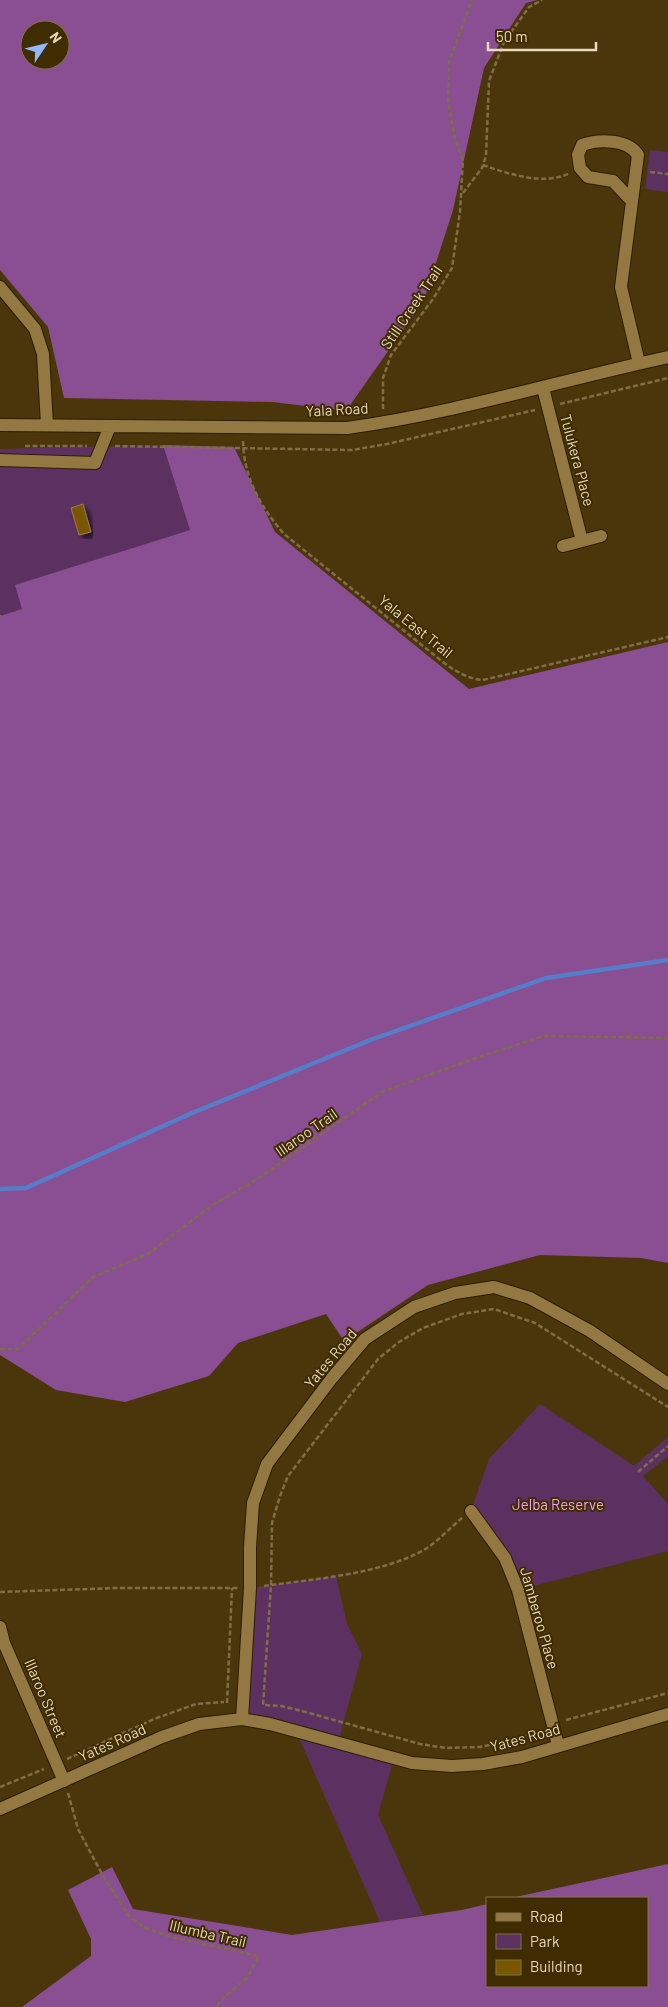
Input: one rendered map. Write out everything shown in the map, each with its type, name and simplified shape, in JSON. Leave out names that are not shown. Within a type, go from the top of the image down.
[{"type":"street","points":[[631,200],[613,181],[588,177],[580,168],[578,155],[582,145],[592,142],[617,142],[634,148],[638,155],[621,287],[639,363]]},
{"type":"street","points":[[0,287],[35,329],[43,354],[47,425]]},
{"type":"street","name":"Yala Road","points":[[0,426],[347,428],[382,423],[543,388],[668,357]]},
{"type":"street","name":"Tulukera Place","points":[[543,388],[582,541]]},
{"type":"street","points":[[0,460],[95,463],[110,426]]},
{"type":"street","points":[[563,546],[601,536]]},
{"type":"street","name":"Yates Road","points":[[242,1719],[253,1503],[267,1464],[332,1378],[365,1339],[414,1307],[455,1293],[494,1287],[530,1298],[590,1331],[668,1384]]},
{"type":"street","name":"Jamberoo Place","points":[[470,1511],[505,1558],[515,1582],[558,1745]]},
{"type":"street","name":"Illaroo Street","points":[[0,1627],[2,1643],[64,1781]]},
{"type":"street","name":"Yates Road","points":[[0,1809],[162,1737],[199,1724],[242,1719],[270,1724],[412,1763],[452,1766],[483,1764],[522,1757],[668,1714]]},
{"type":"path","name":"Still Creek Trail","points":[[382,423],[384,378],[391,355],[433,299],[452,268],[462,194],[463,160],[455,139],[448,101],[449,62],[472,0]]},
{"type":"path","points":[[462,194],[483,165],[486,156],[489,81],[504,42],[529,7],[542,0]]},
{"type":"path","points":[[483,165],[501,172],[550,178],[566,175],[580,168]]},
{"type":"path","points":[[636,170],[668,174]]},
{"type":"path","name":"Yala East Trail","points":[[243,428],[243,460],[246,472],[251,484],[280,529],[444,663],[461,674],[472,679],[483,680],[668,637]]},
{"type":"path","name":"Illaroo Trail","points":[[0,1349],[18,1349],[93,1277],[148,1254],[211,1206],[259,1178],[382,1092],[467,1061],[544,1036],[668,1038]]},
{"type":"path","points":[[668,1407],[535,1323],[494,1309],[462,1314],[422,1328],[399,1342],[378,1359],[288,1476],[280,1496],[272,1523],[271,1585],[263,1705],[281,1706],[302,1711],[420,1744],[446,1748],[480,1747],[518,1739],[538,1733],[553,1724],[668,1693]]},
{"type":"path","points":[[638,1472],[668,1446]]},
{"type":"path","points":[[0,1592],[116,1588],[250,1588],[336,1576],[403,1560],[428,1547],[470,1511]]},
{"type":"path","points":[[0,1788],[154,1719],[196,1704],[224,1702]]},
{"type":"path","name":"Illumba Trail","points":[[64,1781],[78,1830],[102,1874],[128,1914],[145,1928],[171,1937],[259,1956],[247,1978],[224,1997],[216,2007]]},
{"type":"green space","points":[[650,150],[668,152],[668,192],[645,189]]},
{"type":"green space","points":[[163,445],[190,530],[16,585],[23,609],[0,616],[0,449]]},
{"type":"green space","name":"Jelba Reserve","points":[[540,1404],[634,1466],[668,1437],[668,1456],[643,1476],[668,1504],[668,1551],[518,1590],[471,1511],[489,1459]]},
{"type":"green space","points":[[336,1576],[347,1624],[362,1654],[338,1743],[394,1758],[378,1815],[423,1915],[380,1922],[296,1731],[242,1719],[250,1588]]},
{"type":"shaded area","points":[[0,0],[537,0],[526,3],[484,68],[453,210],[424,300],[346,411],[273,402],[64,398],[48,327],[0,270]]},
{"type":"shaded area","points":[[163,445],[234,447],[275,532],[469,689],[668,642],[668,1263],[641,1258],[540,1255],[428,1285],[344,1341],[326,1314],[238,1343],[209,1376],[125,1402],[56,1390],[0,1355],[0,616],[22,609],[15,585],[190,530]]},
{"type":"shaded area","points":[[668,1864],[668,2007],[22,2007],[91,1956],[91,1939],[68,1890],[112,1867],[133,1909],[292,1935],[462,1910],[486,1904],[486,1987],[648,1987],[648,1897],[516,1897]]},
{"type":"building","points":[[83,504],[91,532],[79,535],[71,508]]},
{"type":"waterway","points":[[0,1189],[26,1188],[192,1113],[373,1039],[546,978],[668,960]]}]
